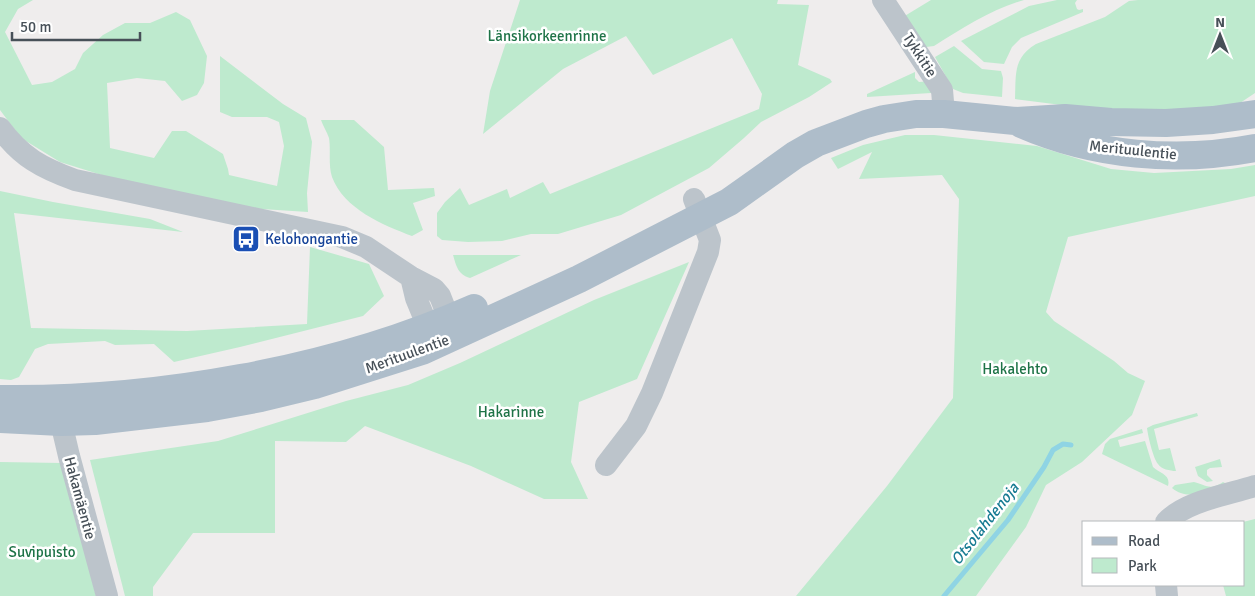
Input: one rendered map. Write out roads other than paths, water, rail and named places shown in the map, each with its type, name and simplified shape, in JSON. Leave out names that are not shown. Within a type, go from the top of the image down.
[{"type":"main road","name":"Merituulentie","points":[[0,419],[60,410],[102,396],[189,386],[275,371],[441,329],[579,279],[698,208],[729,202],[794,155],[866,124],[901,116],[944,114],[1015,121],[1065,118],[1111,122],[1166,123],[1213,120],[1253,112]]},
{"type":"main road","name":"Merituulentie","points":[[1015,121],[1040,132],[1079,145],[1136,154],[1195,156],[1255,148]]},
{"type":"main road","name":"Merituulentie","points":[[0,399],[60,410]]},
{"type":"street","name":"Tykkitie","points":[[883,0],[937,80],[942,90],[944,114]]},
{"type":"street","points":[[3,138],[47,170],[74,180],[342,237],[366,247],[411,277],[416,298],[441,329]]},
{"type":"street","points":[[606,465],[636,426],[652,393],[708,252],[710,240],[698,208]]},
{"type":"street","name":"Hakamäentie","points":[[60,410],[69,456],[107,596]]},
{"type":"street","points":[[1167,521],[1178,511],[1194,504],[1255,486]]},
{"type":"waterway","name":"Otsolahdenoja","points":[[944,596],[1008,520],[1044,467],[1053,450],[1063,444],[1071,445]]},
{"type":"place","name":"Kelohongantie","points":[[246,239]]},
{"type":"park label","name":"Länsikorkeenrinne","points":[[547,36]]},
{"type":"park label","name":"Hakalehto","points":[[1015,369]]},
{"type":"park label","name":"Hakarinne","points":[[511,412]]},
{"type":"park label","name":"Suvipuisto","points":[[42,552]]}]
